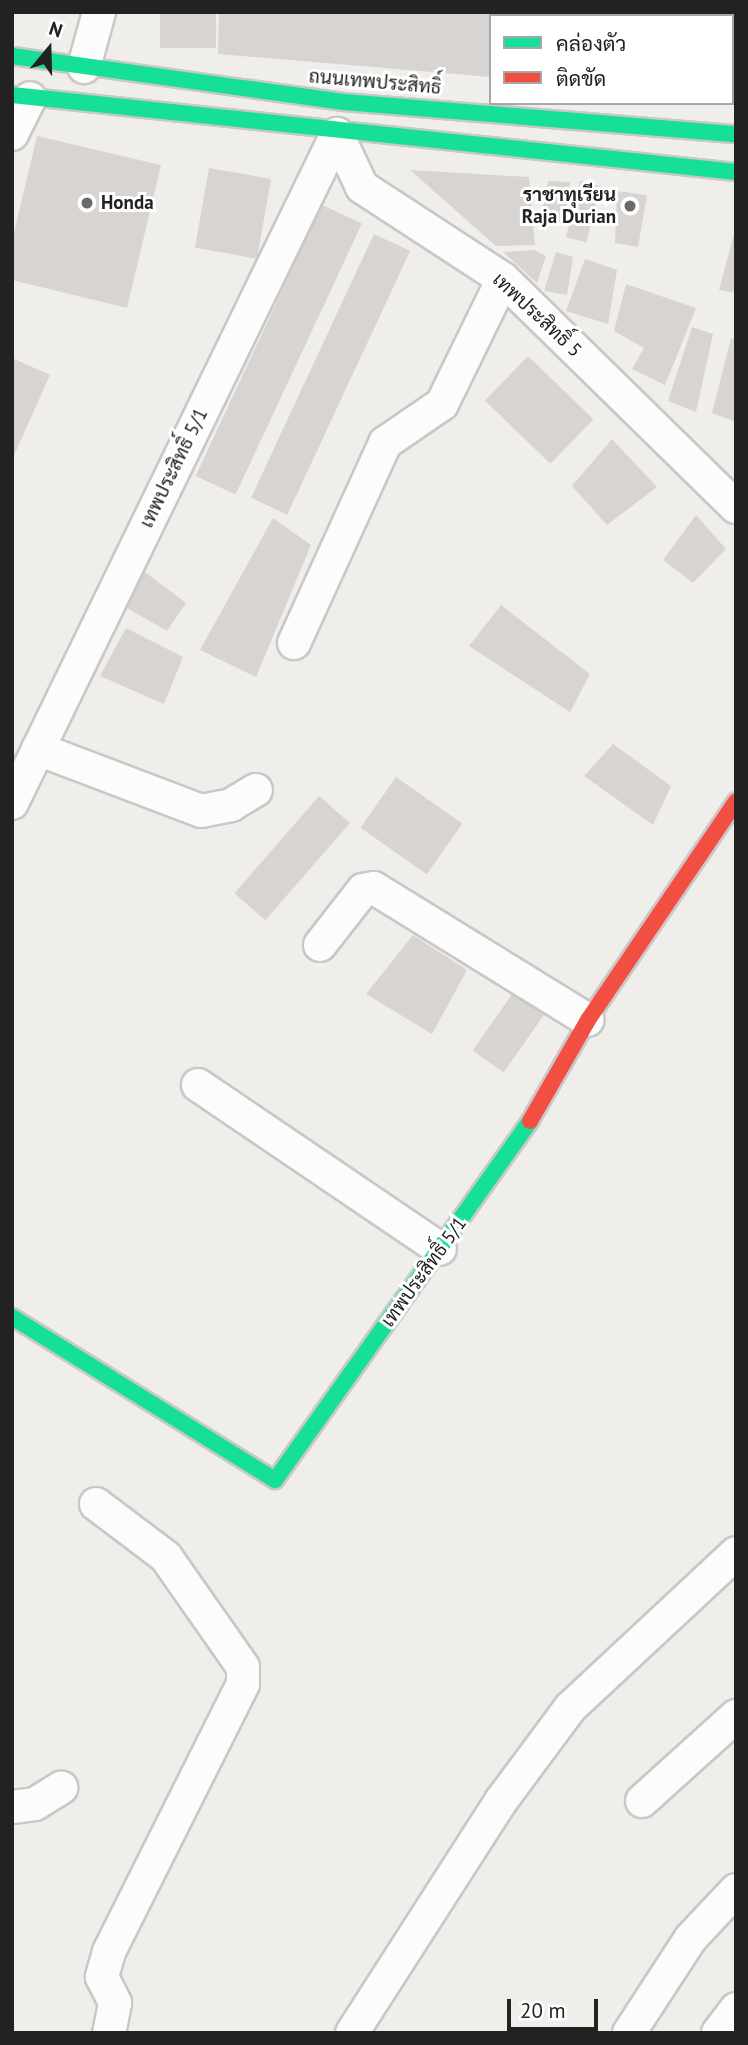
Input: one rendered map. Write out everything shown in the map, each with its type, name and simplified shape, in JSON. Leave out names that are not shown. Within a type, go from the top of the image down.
[{"type":"main road","name":"ถนนเทพประสิทธิ์","points":[[12,56],[344,102],[736,134]]},
{"type":"main road","points":[[21,96],[84,67]]},
{"type":"main road","points":[[21,96],[337,134],[736,173]]},
{"type":"main road","name":"เทพประสิทธิ์ 5/1","points":[[12,1317],[275,1480],[520,1136],[589,1020],[736,801]]},
{"type":"street","points":[[84,67],[99,12]]},
{"type":"street","points":[[12,134],[21,96]]},
{"type":"street","name":"เทพประสิทธิ์ 5","points":[[337,134],[362,187],[503,279],[736,507]]},
{"type":"street","name":"เทพประสิทธิ์ 5/1","points":[[12,803],[337,134]]},
{"type":"street","points":[[294,643],[385,443],[442,404],[503,279]]},
{"type":"street","points":[[38,749],[201,811],[231,805],[256,790]]},
{"type":"street","points":[[320,945],[363,890],[374,888],[589,1020]]},
{"type":"street","points":[[198,1085],[440,1249]]},
{"type":"street","points":[[96,1504],[166,1557],[243,1667],[243,1684],[109,1952],[102,1977],[115,2003],[109,2033]]},
{"type":"street","points":[[352,2033],[501,1801],[570,1709],[736,1553]]},
{"type":"street","points":[[642,1801],[736,1716]]},
{"type":"street","points":[[12,1807],[35,1804],[61,1788]]},
{"type":"street","points":[[629,2033],[691,1938],[736,1889]]},
{"type":"street","points":[[718,2033],[736,2009]]},
{"type":"building","points":[[160,12],[216,12],[216,48],[160,48]]},
{"type":"building","points":[[219,12],[689,14],[489,14],[489,77],[218,54]]},
{"type":"building","points":[[734,18],[736,18],[734,98]]},
{"type":"building","name":"Honda","points":[[37,136],[161,165],[127,308],[12,280],[12,241]]},
{"type":"building","points":[[209,168],[271,179],[257,259],[195,248]]},
{"type":"building","points":[[410,170],[529,177],[535,245],[496,246]]},
{"type":"building","points":[[548,181],[570,182],[565,223],[540,217]]},
{"type":"building","points":[[580,181],[600,186],[586,242],[566,237]]},
{"type":"building","points":[[617,191],[647,195],[638,247],[615,243]]},
{"type":"building","points":[[322,205],[362,224],[236,495],[196,476]]},
{"type":"building","points":[[736,230],[736,293],[719,290]]},
{"type":"building","points":[[374,234],[410,251],[287,515],[251,498]]},
{"type":"building","points":[[534,250],[546,256],[537,283],[503,252]]},
{"type":"building","points":[[556,252],[573,257],[567,295],[544,291]]},
{"type":"building","points":[[585,259],[617,270],[608,324],[566,311]]},
{"type":"building","points":[[626,284],[696,308],[665,385],[632,369],[644,348],[614,331]]},
{"type":"building","points":[[692,327],[713,334],[696,412],[668,401]]},
{"type":"building","points":[[731,338],[736,339],[736,422],[712,413]]},
{"type":"building","points":[[528,356],[593,419],[550,464],[485,401]]},
{"type":"building","points":[[12,358],[50,375],[12,460]]},
{"type":"building","points":[[612,439],[657,487],[607,525],[572,486]]},
{"type":"building","points":[[696,515],[726,549],[693,583],[663,560]]},
{"type":"building","points":[[273,518],[311,545],[256,677],[200,650]]},
{"type":"building","points":[[141,569],[186,603],[167,631],[127,608]]},
{"type":"building","points":[[501,605],[590,674],[570,712],[469,646]]},
{"type":"building","points":[[126,628],[183,657],[164,704],[100,676]]},
{"type":"building","points":[[613,744],[671,786],[653,825],[584,776]]},
{"type":"building","points":[[396,777],[462,823],[427,874],[360,828]]},
{"type":"building","points":[[319,796],[350,823],[265,920],[234,893]]},
{"type":"building","points":[[413,935],[467,970],[432,1034],[366,994]]},
{"type":"building","points":[[515,990],[546,1012],[504,1072],[473,1051]]},
{"type":"traffic: fast","points":[[12,56],[344,102],[736,134]]},
{"type":"traffic: fast","points":[[12,95],[736,172]]},
{"type":"traffic: fast","points":[[12,1317],[275,1480],[530,1121]]},
{"type":"traffic: jam","points":[[530,1121],[588,1020],[736,801]]},
{"type":"place","name":"Honda","points":[[87,203]]},
{"type":"place","name":"ราชาทุเรียน Raja Durian","points":[[630,206]]}]
